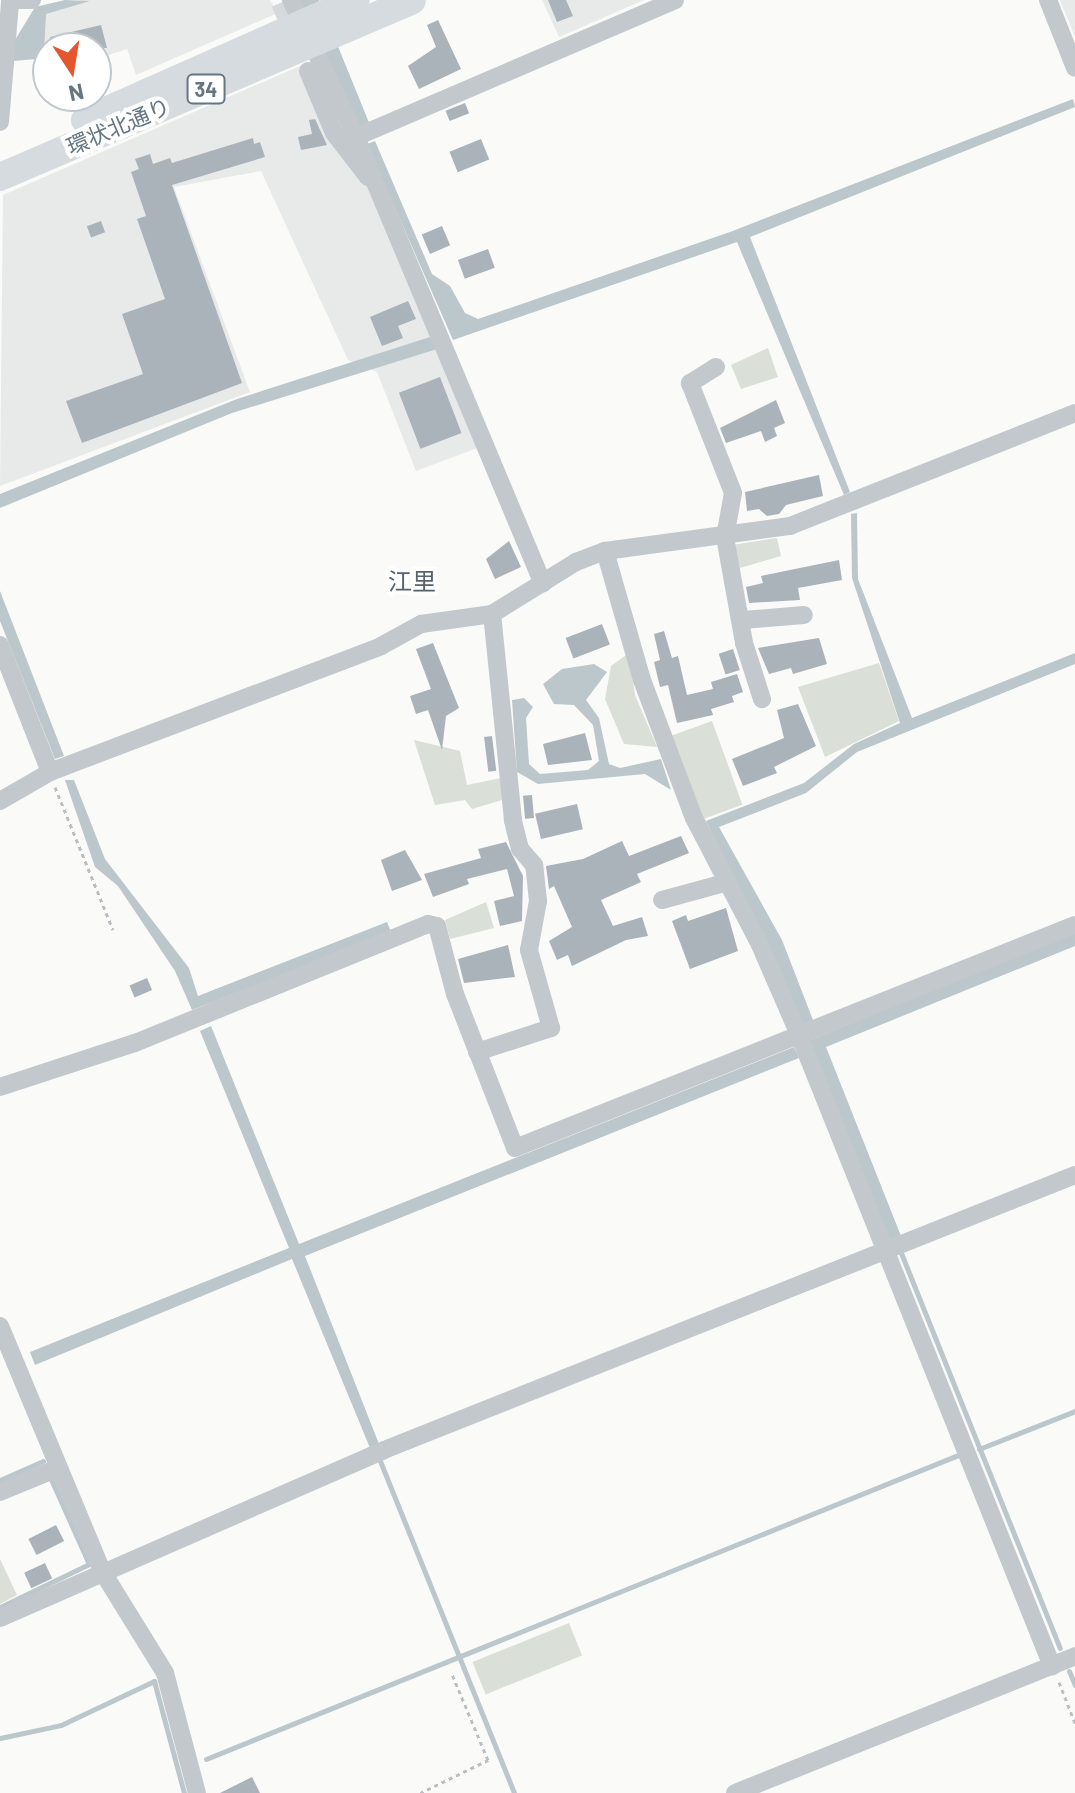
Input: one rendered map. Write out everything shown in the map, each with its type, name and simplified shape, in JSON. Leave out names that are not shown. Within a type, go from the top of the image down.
[{"type":"highway","name":"環状北通り","points":[[0,157],[295,24],[356,0]]},
{"type":"highway","name":"環状北通り","points":[[0,177],[295,24],[412,0]]},
{"type":"street","points":[[0,122],[6,4],[32,0]]},
{"type":"street","points":[[356,137],[675,0]]},
{"type":"street","points":[[1048,0],[1075,68]]},
{"type":"street","points":[[295,24],[356,137],[543,583]]},
{"type":"street","points":[[295,24],[334,133],[375,185]]},
{"type":"street","points":[[716,367],[690,383],[733,493],[725,537],[743,620],[744,643],[762,699]]},
{"type":"street","points":[[0,801],[58,770],[381,646],[421,624],[492,614],[605,551],[790,526],[1075,413]]},
{"type":"street","points":[[605,551],[662,735],[694,818],[808,1034],[887,1251],[1052,1666]]},
{"type":"street","points":[[477,1052],[551,1028],[529,950],[537,889],[534,865],[520,849],[513,820],[492,614]]},
{"type":"street","points":[[743,620],[804,615]]},
{"type":"street","points":[[0,645],[58,770]]},
{"type":"street","points":[[662,900],[728,882]]},
{"type":"street","points":[[0,1087],[135,1043],[428,924],[437,926],[477,1052],[515,1148],[808,1034],[1075,925]]},
{"type":"street","points":[[0,1618],[376,1454],[1075,1175]]},
{"type":"street","points":[[0,1326],[102,1571],[165,1673],[197,1793]]},
{"type":"street","points":[[0,1492],[58,1468]]},
{"type":"street","points":[[735,1793],[1075,1656]]},
{"type":"path","points":[[58,770],[113,930]]},
{"type":"path","points":[[1052,1666],[1075,1723]]},
{"type":"path","points":[[420,1793],[488,1760],[452,1674]]},
{"type":"shaded area","points":[[65,0],[90,1],[46,14],[45,32],[32,32],[32,59],[13,61],[15,40],[35,7]]},
{"type":"shaded area","points":[[81,0],[270,0],[278,13],[136,75],[127,49],[112,54],[112,32],[41,32],[41,14]]},
{"type":"shaded area","points":[[298,0],[319,0],[370,125],[360,129]]},
{"type":"shaded area","points":[[542,0],[644,0],[559,37]]},
{"type":"shaded area","points":[[1060,0],[1075,0],[1075,37]]},
{"type":"shaded area","points":[[300,66],[340,150],[369,188],[480,447],[416,471],[377,372],[348,360],[261,171],[174,187],[250,392],[0,486],[3,195]]},
{"type":"shaded area","points":[[1073,99],[1075,107],[750,237],[850,492],[844,495],[737,242],[453,340],[367,144],[375,141],[432,274],[450,286],[465,313],[478,319],[730,232]]},
{"type":"shaded area","points":[[433,336],[437,349],[232,413],[0,508],[0,494],[237,399]]},
{"type":"shaded area","points":[[768,348],[778,377],[741,389],[731,365]]},
{"type":"shaded area","points":[[857,513],[858,579],[912,718],[1075,653],[1075,664],[857,752],[806,793],[719,827],[782,940],[813,1020],[803,1025],[706,821],[804,783],[854,744],[900,723],[852,578],[851,514]]},
{"type":"shaded area","points":[[777,538],[781,556],[740,568],[732,545]]},
{"type":"shaded area","points":[[0,591],[64,756],[55,759],[0,621]]},
{"type":"shaded area","points":[[629,653],[635,695],[657,747],[624,744],[605,699],[611,666]]},
{"type":"shaded area","points":[[879,663],[899,721],[825,757],[798,687]]},
{"type":"shaded area","points":[[594,664],[607,672],[586,700],[599,718],[609,764],[620,768],[661,759],[671,790],[645,774],[538,784],[517,772],[512,700],[524,698],[533,707],[526,718],[529,764],[540,774],[588,770],[599,761],[593,725],[574,705],[554,704],[543,684],[562,669]]},
{"type":"shaded area","points":[[712,721],[742,805],[701,820],[671,736]]},
{"type":"shaded area","points":[[414,740],[460,751],[467,785],[501,778],[502,800],[472,809],[465,800],[435,805]]},
{"type":"shaded area","points":[[65,780],[74,780],[105,859],[189,968],[198,996],[387,922],[391,932],[192,1010],[175,971],[118,886],[95,867]]},
{"type":"shaded area","points":[[486,902],[494,928],[450,939],[445,920]]},
{"type":"shaded area","points":[[1075,933],[1075,946],[826,1047],[901,1236],[889,1240],[810,1040]]},
{"type":"shaded area","points":[[211,1026],[299,1244],[794,1047],[799,1058],[305,1256],[379,1444],[370,1448],[292,1259],[35,1365],[30,1352],[289,1248],[200,1031]]},
{"type":"shaded area","points":[[0,1559],[17,1595],[0,1604]]},
{"type":"shaded area","points":[[569,1623],[582,1655],[486,1694],[473,1662]]},
{"type":"building","points":[[548,0],[566,0],[573,16],[557,22]]},
{"type":"building","points":[[438,20],[461,69],[419,89],[408,66],[436,47],[427,25]]},
{"type":"building","points":[[101,25],[103,32],[71,32]]},
{"type":"building","points":[[465,103],[469,113],[450,121],[446,111]]},
{"type":"building","points":[[315,119],[327,145],[301,150],[298,137],[312,134],[309,120]]},
{"type":"building","points":[[253,138],[254,144],[260,142],[265,157],[172,185],[242,383],[82,443],[66,401],[143,374],[122,314],[165,299],[137,219],[146,216],[131,172],[139,169],[135,159],[150,154],[153,164],[170,158],[172,163]]},
{"type":"building","points":[[481,139],[489,159],[458,172],[449,152]]},
{"type":"building","points":[[101,221],[105,232],[91,237],[87,226]]},
{"type":"building","points":[[442,226],[450,245],[430,254],[422,235]]},
{"type":"building","points":[[488,249],[495,268],[465,279],[458,260]]},
{"type":"building","points":[[408,301],[416,319],[398,326],[403,338],[382,346],[370,317]]},
{"type":"building","points":[[440,377],[462,433],[420,449],[399,393]]},
{"type":"building","points":[[776,400],[785,423],[774,428],[777,436],[765,442],[761,431],[726,443],[720,428]]},
{"type":"building","points":[[819,475],[823,496],[786,505],[779,514],[767,516],[759,509],[747,511],[745,492]]},
{"type":"building","points":[[509,541],[521,567],[495,579],[486,559]]},
{"type":"building","points":[[839,560],[842,580],[798,588],[800,600],[749,603],[746,587],[763,583],[761,576]]},
{"type":"building","points":[[602,624],[610,645],[573,659],[566,638]]},
{"type":"building","points":[[664,631],[672,658],[678,656],[687,695],[713,689],[711,682],[737,674],[743,692],[732,696],[734,702],[711,709],[713,715],[677,723],[668,685],[660,687],[654,662],[660,660],[654,634]]},
{"type":"building","points":[[819,638],[827,664],[793,674],[791,668],[769,674],[758,648]]},
{"type":"building","points":[[433,643],[459,708],[446,716],[442,750],[428,710],[416,714],[410,696],[431,689],[416,649]]},
{"type":"building","points":[[733,649],[740,670],[726,675],[719,654]]},
{"type":"building","points":[[798,704],[816,746],[774,767],[777,773],[743,786],[732,759],[784,738],[777,710]]},
{"type":"building","points":[[585,733],[592,760],[548,765],[543,744]]},
{"type":"building","points":[[492,736],[496,771],[488,772],[484,737]]},
{"type":"building","points":[[532,795],[534,818],[525,819],[523,796]]},
{"type":"building","points":[[577,804],[583,829],[541,839],[535,814]]},
{"type":"building","points":[[681,836],[689,853],[637,874],[641,882],[601,900],[613,926],[642,917],[648,936],[626,940],[572,966],[568,955],[557,960],[549,941],[572,927],[554,886],[549,889],[546,866],[583,859],[622,841],[629,856]]},
{"type":"building","points":[[506,842],[523,876],[522,921],[500,926],[494,901],[514,896],[507,869],[467,879],[469,884],[433,897],[424,874],[481,858],[478,849]]},
{"type":"building","points":[[405,850],[422,880],[392,891],[381,860]]},
{"type":"building","points":[[726,908],[738,951],[690,969],[672,921],[686,915],[688,921]]},
{"type":"building","points":[[508,945],[515,977],[464,983],[458,959]]},
{"type":"building","points":[[147,978],[152,990],[135,997],[130,985]]},
{"type":"building","points":[[56,1525],[64,1541],[37,1555],[28,1539]]},
{"type":"building","points":[[45,1563],[52,1578],[31,1588],[24,1573]]},
{"type":"building","points":[[252,1777],[260,1793],[220,1793]]},
{"type":"waterway","points":[[899,1248],[1060,1648]]},
{"type":"waterway","points":[[979,1449],[1075,1411]]},
{"type":"waterway","points":[[206,1759],[958,1455]]},
{"type":"waterway","points":[[378,1456],[514,1793]]},
{"type":"waterway","points":[[0,1480],[43,1461]]},
{"type":"waterway","points":[[0,1607],[89,1564],[51,1479]]},
{"type":"waterway","points":[[1069,1671],[1075,1685]]},
{"type":"waterway","points":[[0,1738],[61,1725],[154,1681],[184,1793]]},
{"type":"tunnel","points":[[280,3],[295,39]]},
{"type":"district","name":"江里","points":[[412,581]]}]
